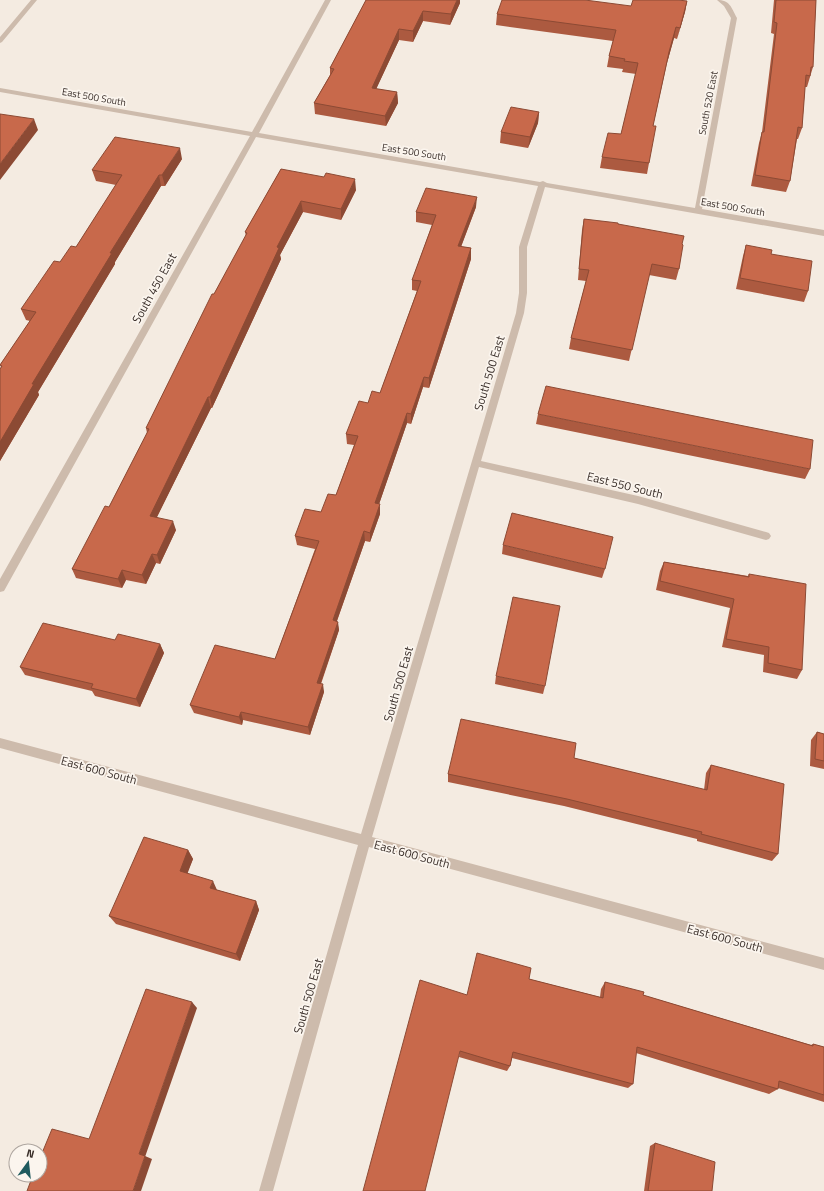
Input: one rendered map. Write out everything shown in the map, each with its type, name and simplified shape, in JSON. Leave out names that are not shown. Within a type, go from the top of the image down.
[{"type":"street","points":[[0,41],[34,0]]},
{"type":"street","name":"South 450 East","points":[[0,588],[328,0]]},
{"type":"street","name":"South 520 East","points":[[698,211],[734,18],[730,9],[722,1]]},
{"type":"street","name":"East 500 South","points":[[0,90],[824,233]]},
{"type":"street","name":"South 500 East","points":[[266,1191],[365,842],[520,313],[523,293],[523,247],[543,184]]},
{"type":"street","name":"East 550 South","points":[[476,463],[638,500],[766,536]]},
{"type":"street","name":"East 600 South","points":[[0,743],[824,964]]},
{"type":"building","points":[[366,0],[457,0],[451,14],[423,11],[413,31],[399,29],[372,88],[397,92],[385,116],[314,103],[334,69],[330,68]]},
{"type":"building","points":[[502,0],[585,0],[631,6],[633,0],[687,1],[680,28],[676,27],[669,52],[653,126],[656,126],[649,163],[602,157],[608,133],[621,134],[638,63],[624,61],[625,59],[609,56],[616,30],[497,14]]},
{"type":"building","points":[[776,0],[816,0],[813,67],[811,67],[810,76],[806,75],[802,128],[798,127],[790,181],[755,175],[762,132],[764,132],[777,23],[774,22]]},
{"type":"building","points":[[511,107],[539,112],[530,137],[501,132]]},
{"type":"building","points":[[0,114],[34,119],[0,164]]},
{"type":"building","points":[[115,137],[180,148],[162,175],[159,175],[110,253],[112,253],[32,384],[34,384],[0,442],[0,369],[2,366],[0,365],[36,312],[21,309],[54,261],[60,262],[71,246],[76,247],[122,175],[92,170]]},
{"type":"building","points":[[281,169],[324,177],[326,173],[355,179],[341,209],[301,201],[277,247],[279,248],[210,397],[208,397],[150,516],[173,521],[157,555],[152,554],[142,575],[122,570],[118,579],[72,569],[105,506],[109,507],[149,429],[146,428],[212,294],[214,294],[247,233],[245,232]]},
{"type":"building","points":[[426,188],[477,197],[458,246],[471,248],[429,378],[424,377],[411,414],[407,413],[375,503],[380,504],[370,533],[364,531],[333,620],[338,622],[317,683],[323,684],[308,727],[241,712],[239,717],[190,705],[215,645],[275,659],[319,541],[295,536],[305,509],[321,512],[328,494],[336,495],[358,436],[346,434],[359,401],[368,403],[372,391],[380,393],[421,281],[412,280],[436,215],[416,212]]},
{"type":"building","points":[[584,219],[618,223],[684,236],[679,269],[652,264],[632,350],[571,338],[589,270],[579,269]]},
{"type":"building","points":[[746,245],[772,250],[771,254],[812,261],[808,291],[740,278]]},
{"type":"building","points":[[546,386],[813,440],[810,469],[538,414]]},
{"type":"building","points":[[512,513],[613,537],[605,569],[503,545]]},
{"type":"building","points":[[664,562],[749,577],[749,574],[806,584],[802,670],[768,663],[769,647],[726,639],[734,599],[660,581]]},
{"type":"building","points":[[513,597],[560,606],[545,686],[496,676]]},
{"type":"building","points":[[43,623],[115,640],[118,634],[160,644],[136,699],[91,688],[93,684],[20,667]]},
{"type":"building","points":[[461,719],[576,743],[574,758],[707,790],[711,765],[784,784],[778,854],[701,834],[702,832],[567,799],[448,774]]},
{"type":"building","points":[[817,732],[824,734],[824,761],[815,759]]},
{"type":"building","points":[[144,837],[188,850],[180,871],[213,881],[210,888],[256,901],[236,954],[109,916]]},
{"type":"building","points":[[477,953],[531,968],[529,979],[603,998],[605,982],[644,992],[643,995],[813,1046],[813,1044],[824,1047],[824,1095],[779,1081],[778,1089],[637,1047],[633,1084],[513,1052],[510,1066],[460,1051],[425,1191],[363,1191],[420,980],[467,995]]},
{"type":"building","points":[[146,989],[192,1002],[139,1154],[145,1156],[133,1191],[27,1191],[30,1183],[48,1183],[48,1143],[46,1143],[52,1129],[89,1139]]},
{"type":"building","points":[[655,1143],[715,1162],[712,1191],[648,1191]]}]
